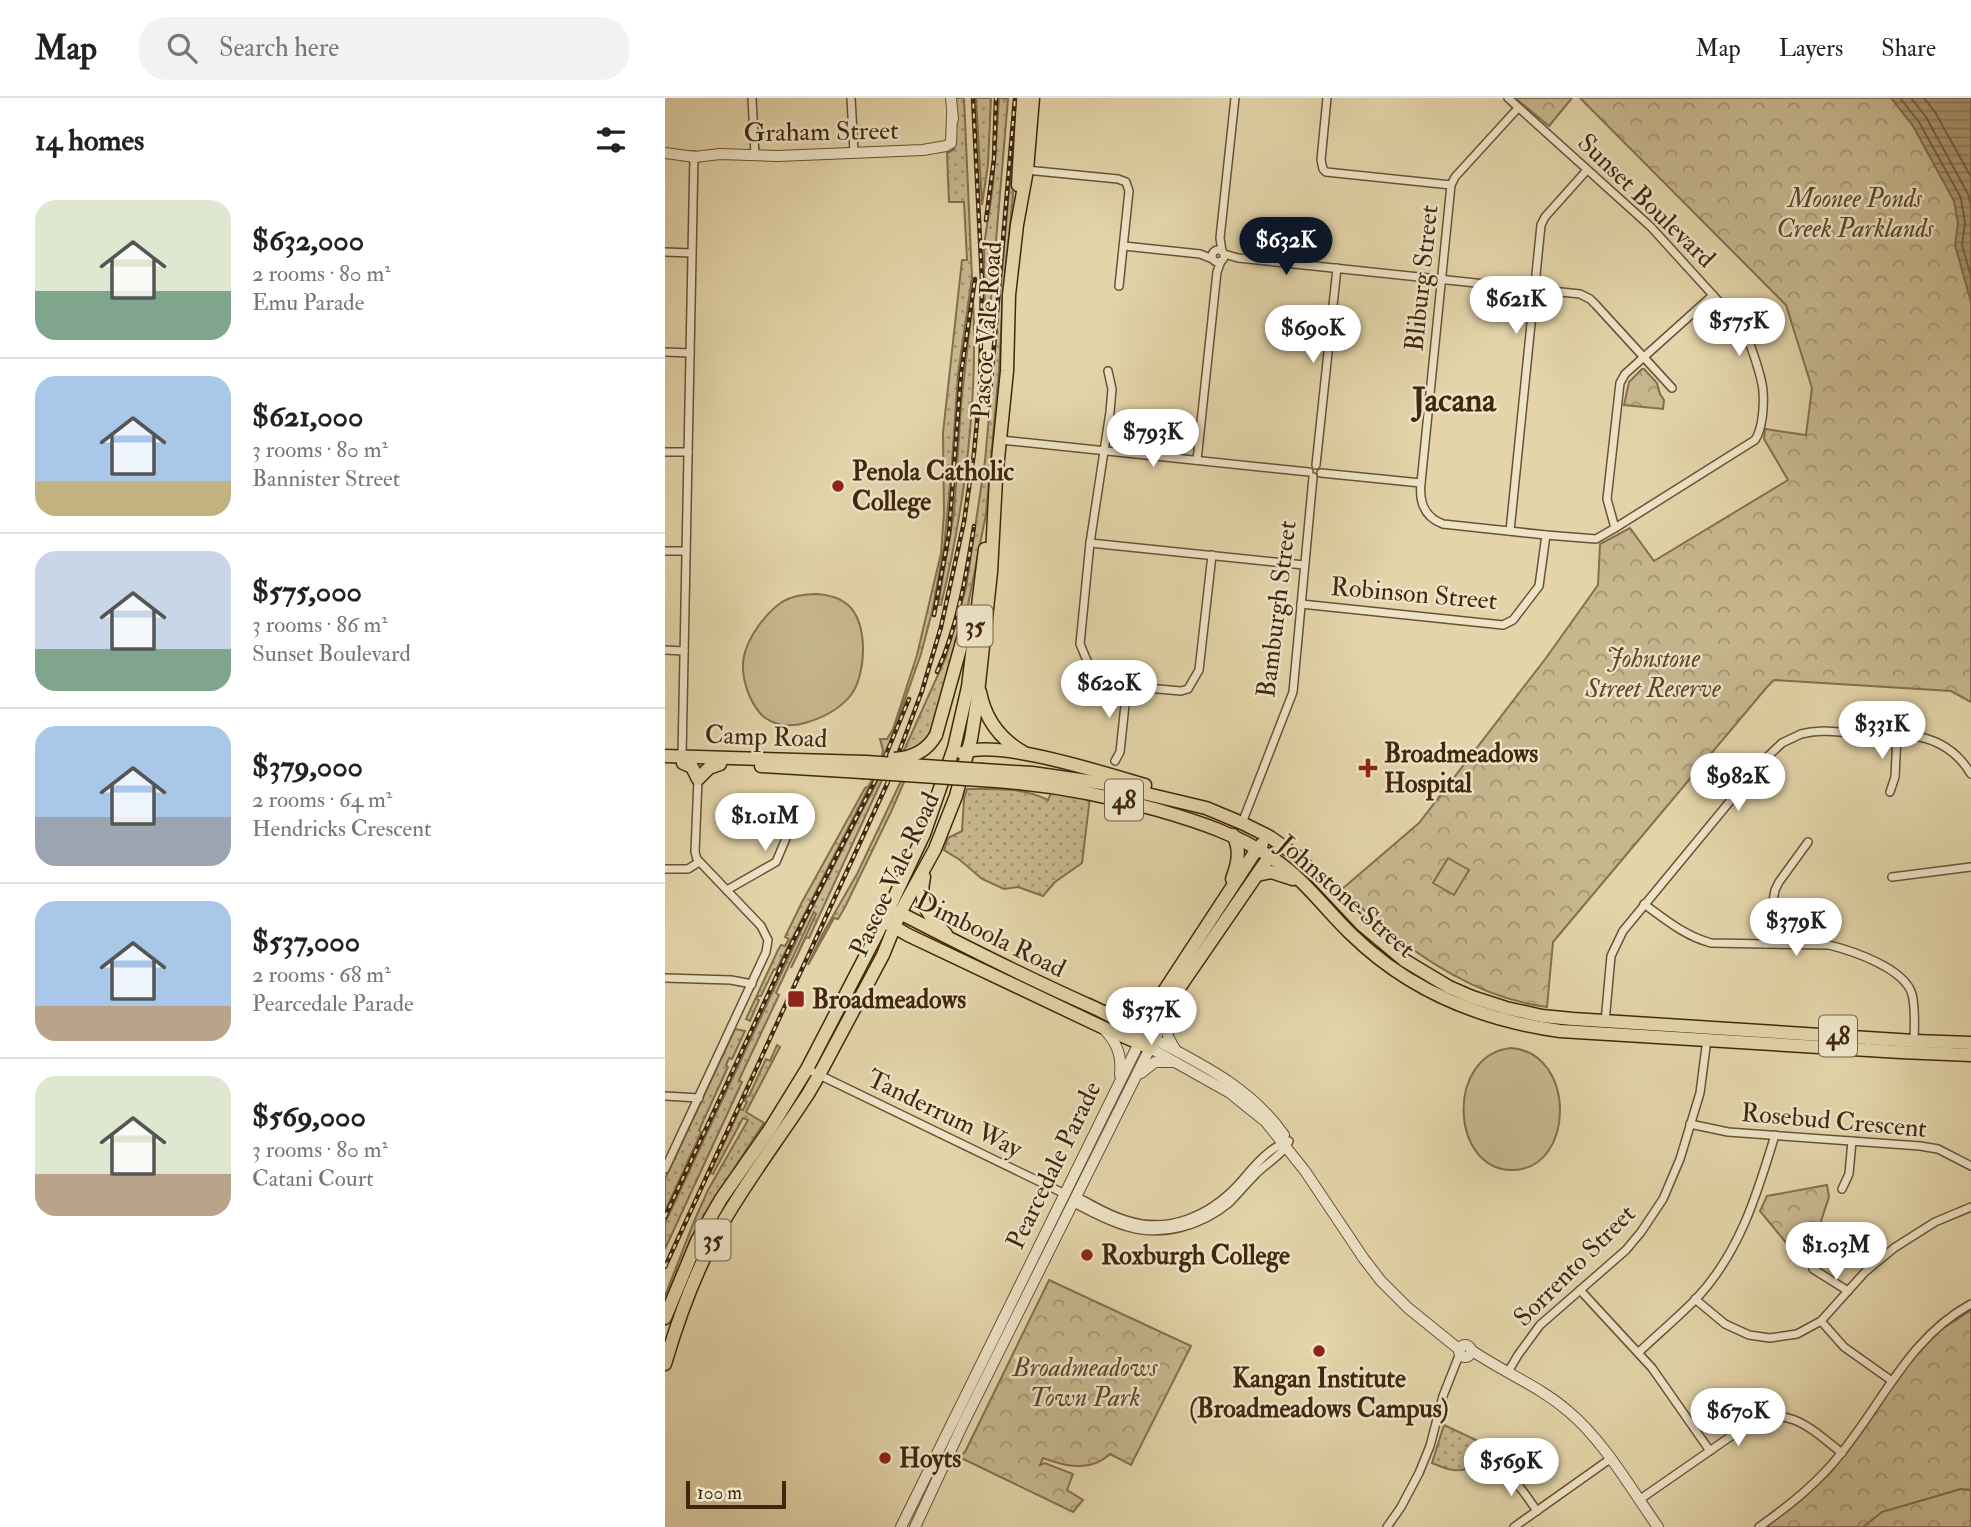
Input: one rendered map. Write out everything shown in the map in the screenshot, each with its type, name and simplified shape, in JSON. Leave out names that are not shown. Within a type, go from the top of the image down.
[{"type":"main road","name":"Pascoe Vale Road","points":[[1023,98],[1023,169]]},
{"type":"main road","name":"Pascoe Vale Road","points":[[665,1364],[685,1301],[710,1246],[819,1075],[883,954],[900,913],[927,866],[952,807],[968,751],[979,685],[1007,370],[1009,295],[1033,98]]},
{"type":"main road","name":"Pascoe Vale Road","points":[[665,1318],[698,1241],[721,1199],[807,1069],[924,834],[954,748],[968,687],[981,574],[996,479]]},
{"type":"main road","points":[[864,767],[878,758],[915,755],[928,747],[936,734],[981,574]]},
{"type":"main road","points":[[979,685],[985,710],[996,729],[1010,743],[1030,755]]},
{"type":"main road","points":[[946,772],[956,757],[968,751],[996,750],[1030,755],[1176,792],[1206,808]]},
{"type":"main road","name":"Camp Road","points":[[665,759],[864,767]]},
{"type":"main road","points":[[682,759],[692,767],[698,779],[709,768],[720,764]]},
{"type":"main road","name":"Camp Road","points":[[682,759],[720,764],[864,767]]},
{"type":"main road","name":"Johnstone Street","points":[[864,767],[1076,778],[1206,808],[1242,822],[1282,845],[1372,934],[1404,960],[1450,987],[1534,1027],[1560,1031],[1605,1028],[1914,1047],[1971,1055]]},
{"type":"main road","name":"Johnstone Street","points":[[981,775],[1114,797],[1193,820],[1233,835],[1270,856],[1309,887],[1348,931],[1390,967],[1430,991],[1482,1014],[1504,1014]]},
{"type":"main road","points":[[1147,794],[1149,801],[1177,809],[1193,820]]},
{"type":"main road","points":[[1225,899],[1239,854],[1233,835]]},
{"type":"main road","name":"Pearcedale Parade","points":[[1146,1041],[1167,1010],[1225,899],[1258,849],[1270,837]]},
{"type":"main road","name":"Pearcedale Parade","points":[[1146,1041],[1166,988],[1201,941],[1282,845]]},
{"type":"main road","points":[[927,866],[922,890],[924,906],[930,917],[954,942]]},
{"type":"main road","points":[[1257,875],[1278,873],[1309,887]]},
{"type":"main road","name":"Dimboola Road","points":[[900,913],[954,942],[1099,1010],[1146,1041],[1102,1027],[894,928],[885,915],[900,913]]},
{"type":"main road","points":[[1099,1010],[1112,1013],[1136,1011],[1166,988]]},
{"type":"main road","name":"Johnstone Street","points":[[1914,1047],[1971,1043]]},
{"type":"street","points":[[751,98],[755,155]]},
{"type":"street","points":[[851,98],[855,152]]},
{"type":"street","name":"Graham Street","points":[[665,152],[681,151],[693,156],[707,151],[755,155],[923,150],[951,143],[951,98]]},
{"type":"street","points":[[1198,460],[1235,98]]},
{"type":"street","points":[[1327,98],[1321,160],[1324,170],[1332,174],[1451,185]]},
{"type":"street","name":"Sunset Boulevard","points":[[1508,98],[1657,233],[1742,327],[1763,392],[1759,434],[1752,442],[1615,528],[1596,538],[1510,531]]},
{"type":"street","name":"Bliburg Street","points":[[1510,531],[1450,526],[1437,522],[1423,506],[1420,495],[1451,185],[1455,177],[1518,107]]},
{"type":"street","points":[[682,759],[693,156]]},
{"type":"street","points":[[1023,169],[1126,182],[1129,191],[1119,286]]},
{"type":"street","points":[[1510,531],[1543,222],[1587,170]]},
{"type":"street","points":[[1124,246],[1535,288],[1586,296],[1672,388]]},
{"type":"street","points":[[665,252],[691,253]]},
{"type":"street","points":[[1316,465],[1337,268]]},
{"type":"street","points":[[1615,528],[1607,499],[1618,387],[1625,374],[1713,295]]},
{"type":"street","points":[[665,352],[689,353]]},
{"type":"street","points":[[1108,371],[1112,388],[1090,543],[1080,644],[1091,670],[1101,684],[1181,691],[1188,689],[1199,670],[1212,555]]},
{"type":"street","points":[[1000,440],[1198,460],[1319,477],[1321,473]]},
{"type":"street","points":[[665,452],[688,452]]},
{"type":"street","points":[[1316,465],[1321,473]]},
{"type":"street","points":[[1311,475],[1311,466],[1316,465]]},
{"type":"street","points":[[1321,473],[1421,483]]},
{"type":"street","name":"Bamburgh Street","points":[[1242,822],[1293,692],[1311,475]]},
{"type":"street","name":"Robinson Street","points":[[1301,604],[1503,625],[1513,620],[1539,586],[1546,536]]},
{"type":"street","points":[[1090,543],[1304,565]]},
{"type":"street","points":[[665,551],[686,551]]},
{"type":"street","points":[[665,650],[684,651]]},
{"type":"street","points":[[1115,761],[1120,752],[1127,686]]},
{"type":"street","points":[[1605,1028],[1611,956],[1623,932],[1764,760],[1782,743],[1811,732],[1920,737],[1943,745],[1962,761],[1971,774]]},
{"type":"street","points":[[1889,792],[1895,777],[1897,735]]},
{"type":"street","points":[[665,1169],[752,984],[766,952],[768,940],[761,926],[699,862],[695,852],[698,779]]},
{"type":"street","points":[[727,890],[776,862],[799,814]]},
{"type":"street","points":[[1765,944],[1775,890],[1808,842]]},
{"type":"street","points":[[665,869],[688,869],[699,862]]},
{"type":"street","points":[[1892,877],[1971,867]]},
{"type":"street","points":[[1644,904],[1679,930],[1700,940],[1723,944],[1829,945],[1894,970],[1911,991],[1914,1047]]},
{"type":"street","points":[[665,978],[731,980],[752,984]]},
{"type":"street","points":[[1167,1010],[1168,1037],[1176,1051]]},
{"type":"street","points":[[1102,1027],[1119,1051],[1119,1082]]},
{"type":"street","name":"Sorrento Street","points":[[1508,1372],[1540,1325],[1626,1250],[1651,1219],[1674,1177],[1700,1093],[1705,1035]]},
{"type":"street","name":"Dimboola Road","points":[[1146,1041],[1176,1051],[1232,1089],[1299,1154],[1305,1171],[1381,1281],[1408,1308],[1465,1352],[1540,1390],[1569,1411],[1611,1459],[1658,1527]]},
{"type":"street","name":"Dimboola Road","points":[[1146,1041],[1181,1064],[1232,1089]]},
{"type":"street","name":"Pearcedale Parade","points":[[915,1527],[963,1424],[1136,1079],[1146,1041]]},
{"type":"street","name":"Pearcedale Parade","points":[[901,1527],[1119,1082],[1146,1041]]},
{"type":"street","points":[[1136,1079],[1155,1062],[1181,1064]]},
{"type":"street","name":"Tanderrum Way","points":[[807,1069],[1075,1200],[1129,1221],[1158,1224],[1186,1220],[1205,1211],[1226,1197],[1274,1148],[1286,1144]]},
{"type":"street","points":[[665,1096],[699,1098]]},
{"type":"street","name":"Rosebud Crescent","points":[[1690,1124],[1728,1132],[1938,1149],[1971,1166]]},
{"type":"street","points":[[1639,1352],[1695,1299],[1731,1251],[1749,1215],[1775,1135]]},
{"type":"street","points":[[1842,1189],[1849,1174],[1852,1141]]},
{"type":"street","points":[[1695,1299],[1737,1331],[1770,1338],[1797,1334],[1821,1321],[1865,1272],[1894,1248],[1935,1222],[1971,1207]]},
{"type":"street","points":[[1813,1269],[1848,1291]]},
{"type":"street","points":[[1580,1290],[1639,1352],[1710,1451]]},
{"type":"street","points":[[1759,1527],[1803,1494],[1842,1453],[1910,1355],[1932,1331],[1971,1304]]},
{"type":"street","points":[[1821,1321],[1844,1347],[1892,1381]]},
{"type":"street","points":[[1387,1527],[1419,1473],[1430,1446],[1443,1396],[1465,1352]]},
{"type":"street","points":[[1639,1500],[1750,1423],[1765,1417],[1779,1416],[1797,1420],[1842,1453]]},
{"type":"street","points":[[1514,1527],[1611,1459]]},
{"type":"street","points":[[1497,1470],[1518,1484],[1537,1511]]},
{"type":"green space","points":[[954,98],[964,98],[972,277],[958,374],[944,547],[921,654],[885,756],[882,756],[880,739],[887,739],[893,729],[917,655],[941,553],[944,513],[943,433],[962,260],[967,260],[964,202],[949,202],[947,153],[953,150],[956,144]]},
{"type":"green space","points":[[976,98],[991,98],[988,164],[982,205]]},
{"type":"green space","points":[[999,98],[1008,99],[988,336],[985,335],[984,245],[993,186]]},
{"type":"green space","points":[[1021,98],[986,514],[967,610],[930,739],[901,757],[946,657],[966,588],[985,461],[1016,114]]},
{"type":"green space","points":[[1515,98],[1572,98],[1549,126]]},
{"type":"green space","name":"Moonee Ponds Creek Parklands","points":[[1580,98],[1971,98],[1971,702],[1951,691],[1774,680],[1553,942],[1547,1007],[1499,996],[1455,976],[1393,935],[1342,889],[1419,823],[1546,658],[1598,585],[1600,544],[1630,528],[1654,561],[1788,480],[1764,439],[1765,429],[1806,435],[1812,388],[1786,305]]},
{"type":"green space","points":[[973,299],[973,376],[968,453],[957,529],[941,605],[938,605],[954,513],[961,405]]},
{"type":"green space","points":[[1642,369],[1657,383],[1664,400],[1663,409],[1624,405],[1629,382]]},
{"type":"green space","points":[[818,594],[845,602],[855,613],[862,636],[860,675],[851,695],[842,705],[830,712],[794,725],[773,722],[759,712],[749,695],[743,667],[745,650],[759,625],[779,604],[795,596]]},
{"type":"green space","points":[[872,779],[776,970],[774,969],[761,996],[758,996],[759,1000],[750,1021],[746,1019],[778,950],[781,945],[785,946],[789,939],[785,937],[802,902]]},
{"type":"green space","points":[[878,780],[882,780],[809,938],[806,937],[791,968],[816,914],[814,912],[776,993],[779,995],[739,1080],[742,1082],[665,1249],[665,1223],[807,918]]},
{"type":"green space","points":[[901,781],[904,782],[891,812],[845,907],[838,919],[834,918],[808,965],[857,874]]},
{"type":"green space","points":[[967,789],[1019,791],[1048,800],[1052,791],[1090,797],[1082,863],[1055,882],[1043,896],[1018,887],[1004,889],[982,879],[944,850],[948,838],[962,831]]},
{"type":"green space","points":[[1448,858],[1469,870],[1454,895],[1433,883]]},
{"type":"green space","points":[[735,1029],[745,1031],[732,1059],[729,1058],[726,1065],[728,1067],[699,1130],[700,1135],[665,1211],[665,1179]]},
{"type":"green space","points":[[777,1045],[780,1047],[746,1112],[764,1123],[697,1232],[665,1302],[665,1296],[708,1190],[748,1120],[743,1118],[713,1174],[710,1173],[766,1059],[770,1061]]},
{"type":"green space","points":[[1511,1048],[1533,1055],[1548,1069],[1557,1089],[1560,1110],[1557,1132],[1548,1151],[1533,1165],[1513,1170],[1492,1165],[1477,1152],[1467,1134],[1464,1112],[1466,1090],[1475,1070],[1490,1055]]},
{"type":"green space","points":[[1827,1185],[1829,1197],[1810,1255],[1801,1261],[1760,1211],[1767,1196]]},
{"type":"green space","name":"Broadmeadows Town Park","points":[[1049,1280],[1191,1346],[1131,1465],[1110,1454],[1086,1466],[1068,1465],[1043,1458],[1040,1465],[1045,1463],[1073,1474],[1067,1490],[1083,1500],[1073,1512],[959,1457],[965,1452]]},
{"type":"green space","points":[[1971,1310],[1971,1527],[1766,1527],[1831,1472],[1911,1361],[1939,1331]]},
{"type":"green space","points":[[1444,1425],[1476,1440],[1490,1460],[1486,1468],[1474,1465],[1463,1470],[1453,1470],[1432,1463]]},
{"type":"water","points":[[1891,98],[1971,98],[1971,302],[1955,245],[1958,223],[1954,201],[1913,126]]},
{"type":"waterway","points":[[1863,1527],[1882,1512],[1961,1489],[1971,1490]]},
{"type":"railway","points":[[665,1267],[887,784],[922,691],[941,627],[964,522],[980,390],[982,281],[973,98]]},
{"type":"railway","points":[[986,220],[994,159],[996,98]]},
{"type":"railway","points":[[989,405],[1015,98]]},
{"type":"railway","points":[[934,615],[949,533],[961,374],[975,279]]},
{"type":"railway","points":[[937,672],[956,619],[974,526]]},
{"type":"railway","points":[[665,1217],[790,947],[875,781],[909,699]]},
{"type":"place","name":"Penola Catholic College","points":[[838,486]]},
{"type":"place","name":"Broadmeadows Hospital","points":[[1368,768]]},
{"type":"place","name":"Broadmeadows","points":[[796,999]]},
{"type":"place","name":"Roxburgh College","points":[[1087,1255]]},
{"type":"place","name":"Kangan Institute (Broadmeadows Campus)","points":[[1319,1351]]},
{"type":"place","name":"Hoyts","points":[[885,1458]]},
{"type":"district","name":"Jacana","points":[[1454,399]]},
{"type":"park label","name":"Johnstone Street Reserve","points":[[1653,673]]}]
